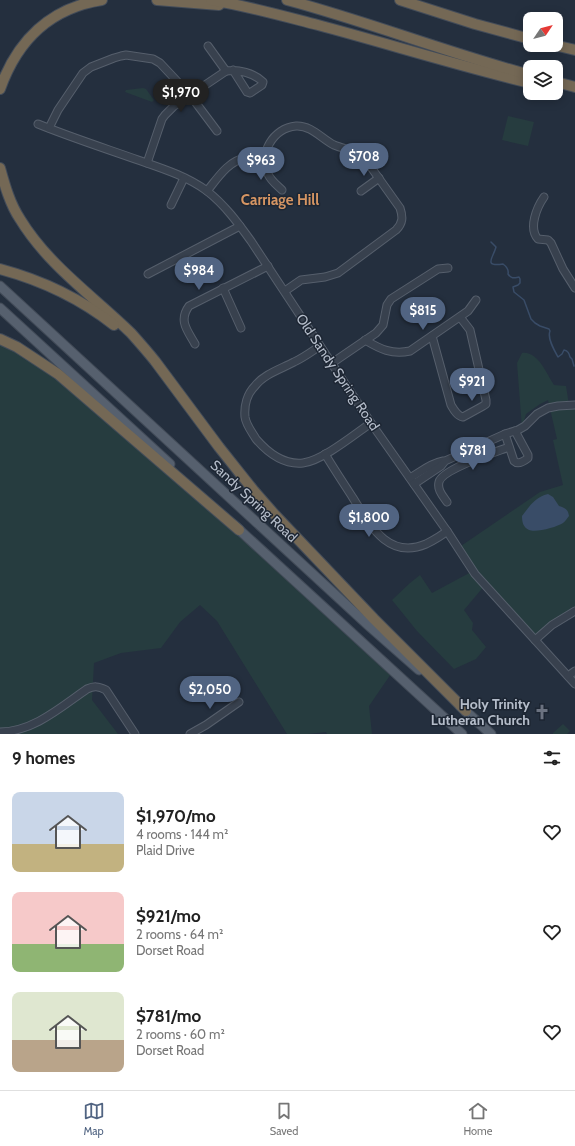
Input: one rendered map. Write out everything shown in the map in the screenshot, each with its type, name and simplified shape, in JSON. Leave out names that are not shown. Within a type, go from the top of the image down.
[{"type":"highway","points":[[0,89],[4,77],[17,53],[38,30],[65,11],[102,0]]},
{"type":"highway","points":[[157,0],[212,4],[316,25]]},
{"type":"highway","points":[[211,0],[247,6],[523,81]]},
{"type":"highway","points":[[287,0],[322,9],[523,73]]},
{"type":"highway","points":[[400,0],[475,24],[523,37]]},
{"type":"highway","points":[[563,47],[575,50]]},
{"type":"highway","points":[[563,84],[575,87]]},
{"type":"highway","points":[[563,89],[575,91]]},
{"type":"highway","points":[[0,168],[13,206],[26,230],[40,248],[59,268],[131,333],[155,361],[238,472],[275,515],[374,619],[466,711]]},
{"type":"highway","points":[[0,269],[31,278],[54,288],[93,310],[127,336],[168,378]]},
{"type":"highway","points":[[0,339],[17,347],[58,374],[239,530]]},
{"type":"main road","name":"Sandy Spring Road","points":[[0,286],[368,625],[491,734]]},
{"type":"main road","points":[[0,308],[462,734]]},
{"type":"street","points":[[147,163],[160,124],[165,115],[174,106],[190,95],[230,71],[208,46]]},
{"type":"street","points":[[49,128],[58,110],[80,76],[90,67],[121,56],[135,56],[156,60],[165,68],[190,95],[217,131]]},
{"type":"street","name":"Old Sandy Spring Road","points":[[38,124],[147,163],[184,178],[207,191],[225,208],[240,226],[268,266],[320,346],[475,574],[575,684]]},
{"type":"street","points":[[282,190],[270,178],[265,167],[264,159],[268,145],[281,131],[301,127],[316,133],[335,145],[360,153],[366,159],[402,212],[402,220],[396,230],[338,273],[325,277],[301,280],[284,291]]},
{"type":"street","points":[[207,191],[224,170],[232,164],[241,159],[247,158],[264,159]]},
{"type":"street","points":[[171,205],[184,178]]},
{"type":"street","points":[[361,191],[379,178]]},
{"type":"street","points":[[544,197],[539,205],[535,217],[535,236],[538,239],[548,240],[551,243],[563,269],[575,288]]},
{"type":"street","points":[[148,274],[240,226]]},
{"type":"street","points":[[195,344],[184,324],[184,316],[189,306],[268,266]]},
{"type":"street","points":[[332,362],[365,340],[383,325],[387,305],[391,299],[438,269],[448,268]]},
{"type":"street","points":[[223,288],[241,328]]},
{"type":"street","points":[[365,340],[381,349],[392,352],[401,353],[410,351],[468,311],[476,300]]},
{"type":"street","points":[[432,336],[451,405],[456,413],[463,417],[486,404],[486,400],[470,330],[460,317]]},
{"type":"street","points":[[320,346],[267,376],[257,383],[251,390],[245,407],[245,417],[250,429],[270,453],[280,459],[290,462],[304,463],[325,454],[372,423]]},
{"type":"street","points":[[412,481],[440,466],[445,461],[515,431],[524,426],[537,414],[548,408],[575,405]]},
{"type":"street","points":[[505,434],[513,458],[518,464],[528,458],[528,456],[515,431]]},
{"type":"street","points":[[447,502],[440,492],[439,482],[442,476],[479,458],[509,447]]},
{"type":"street","points":[[325,454],[370,524],[380,536],[388,542],[398,546],[411,548],[430,542],[447,531]]},
{"type":"street","points":[[445,461],[452,470]]},
{"type":"street","points":[[535,640],[552,625],[575,611]]},
{"type":"street","points":[[568,676],[575,671]]},
{"type":"street","points":[[0,732],[23,728],[39,721],[87,689],[93,686],[99,686],[106,690],[135,734]]},
{"type":"street","points":[[190,734],[206,725],[239,702]]},
{"type":"green space","points":[[146,89],[154,100],[152,102],[125,92],[126,90]]},
{"type":"green space","points":[[508,116],[534,122],[528,146],[502,140]]},
{"type":"green space","points":[[0,339],[58,374],[393,671],[369,706],[372,734],[327,734],[326,732],[287,734],[217,621],[200,605],[180,622],[161,648],[121,653],[94,663],[92,700],[118,734],[0,734]]},
{"type":"green space","points":[[522,353],[533,355],[537,359],[545,369],[554,385],[566,386],[569,405],[575,405],[575,611],[535,640],[485,585],[464,610],[473,623],[472,630],[486,647],[476,659],[454,669],[417,631],[392,600],[420,575],[432,593],[473,571],[458,548],[540,492],[563,485],[553,440],[557,439],[548,400],[526,414],[522,428],[517,363]]},
{"type":"green space","points":[[563,724],[570,731],[567,734],[553,734],[553,733]]},
{"type":"water","points":[[548,494],[553,497],[559,506],[566,509],[569,516],[560,525],[541,530],[529,530],[523,524],[522,516],[539,497]]},
{"type":"waterway","points":[[491,242],[496,247],[491,263],[497,265],[503,264],[506,266],[510,277],[519,277],[520,283],[513,287],[514,292],[524,300],[531,319],[540,326],[549,329],[550,340],[558,357],[564,350],[568,352],[574,366]]},
{"type":"place","name":"Holy Trinity Lutheran Church","points":[[542,712]]},
{"type":"district","name":"Carriage Hill","points":[[280,200]]}]
